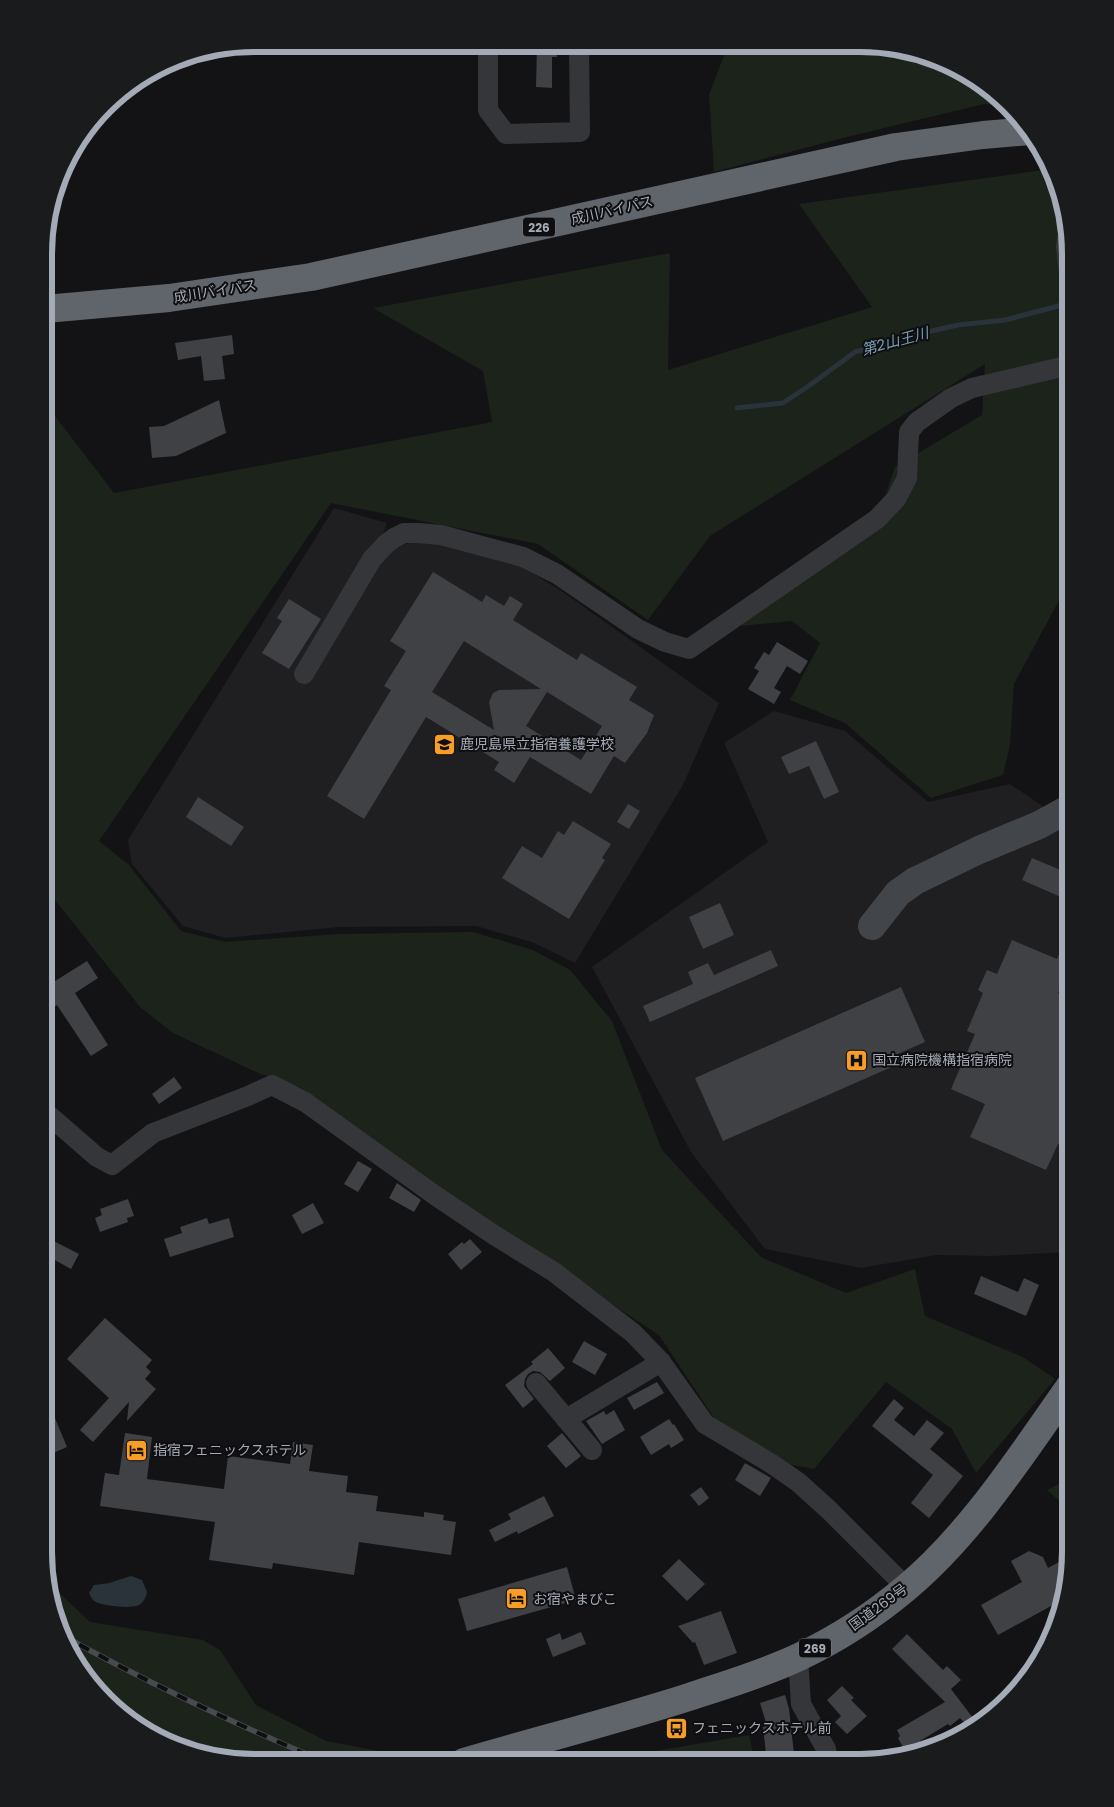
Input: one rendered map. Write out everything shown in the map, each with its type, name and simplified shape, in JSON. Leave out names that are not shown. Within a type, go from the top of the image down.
[{"type":"highway","name":"成川バイパス","points":[[52,307],[169,298],[311,277],[896,147],[1021,132]]},
{"type":"highway","name":"国道269号","points":[[492,1754],[656,1708],[749,1677],[798,1657],[858,1623],[907,1588],[935,1560],[980,1510],[1062,1397]]},
{"type":"street","points":[[488,52],[488,110],[506,134],[580,132],[579,52]]},
{"type":"street","points":[[304,674],[372,559],[386,544],[404,534],[419,533],[441,535],[523,556],[557,574],[638,629],[665,642],[690,649],[877,518],[896,499],[907,478],[909,432],[917,422],[951,398],[972,388],[1062,367]]},
{"type":"street","points":[[872,926],[898,893],[915,882],[979,850],[1039,825],[1062,812]]},
{"type":"street","points":[[52,1118],[97,1157],[112,1165],[153,1132],[272,1085],[305,1102],[436,1196],[554,1272],[633,1333],[661,1362],[705,1424],[772,1464],[798,1482],[830,1510],[907,1588]]},
{"type":"street","points":[[566,1419],[661,1362]]},
{"type":"street","points":[[536,1383],[592,1450]]},
{"type":"street","points":[[798,1657],[801,1704],[826,1749],[827,1754]]},
{"type":"shaded area","points":[[725,52],[860,52],[899,56],[925,63],[961,80],[983,94],[995,105],[984,104],[714,172],[709,95]]},
{"type":"shaded area","points":[[1043,170],[1051,189],[1058,215],[1062,254],[1062,595],[1014,684],[1010,745],[1003,775],[931,798],[845,723],[790,700],[820,643],[792,621],[741,626],[740,613],[881,509],[895,467],[982,415],[985,364],[710,536],[648,620],[538,544],[331,503],[99,841],[128,864],[181,931],[225,942],[337,934],[473,932],[533,950],[570,970],[612,1021],[662,1150],[761,1257],[846,1293],[915,1269],[925,1316],[1023,1357],[1055,1379],[976,1473],[952,1429],[886,1382],[814,1469],[772,1461],[720,1427],[659,1335],[479,1217],[301,1088],[258,1073],[173,1033],[140,1007],[55,900],[52,901],[52,412],[114,493],[492,422],[483,371],[373,308],[670,253],[668,370],[872,307],[799,204]]},
{"type":"shaded area","name":"鹿児島県立指宿養護学校","points":[[334,508],[387,523],[381,540],[391,548],[410,543],[437,542],[516,563],[560,590],[719,703],[683,785],[575,963],[532,942],[476,926],[339,927],[225,938],[183,926],[132,864],[128,840]]},
{"type":"shaded area","name":"国立病院機構指宿病院","points":[[774,711],[845,731],[928,802],[1010,784],[1047,809],[1062,810],[1062,1252],[993,1256],[936,1255],[861,1268],[765,1249],[691,1152],[592,967],[768,842],[724,743]]},
{"type":"shaded area","points":[[1062,1482],[1062,1503],[1047,1490]]},
{"type":"shaded area","points":[[131,1576],[142,1580],[147,1592],[139,1605],[124,1607],[105,1605],[95,1601],[89,1593],[94,1585],[109,1583]]},
{"type":"shaded area","points":[[56,1589],[90,1622],[203,1640],[220,1650],[256,1705],[326,1741],[395,1754],[228,1753],[202,1748],[165,1734],[131,1713],[94,1676],[73,1642],[63,1618]]},
{"type":"shaded area","points":[[749,1735],[753,1754],[638,1754]]},
{"type":"building","points":[[537,52],[557,52],[557,57],[552,57],[552,88],[536,87]]},
{"type":"building","points":[[232,335],[234,354],[222,356],[225,379],[204,381],[201,356],[178,360],[175,343]]},
{"type":"building","points":[[219,400],[226,433],[176,456],[152,458],[149,427],[164,426]]},
{"type":"building","points":[[433,572],[482,602],[486,595],[504,606],[510,596],[523,604],[513,620],[577,660],[581,653],[637,687],[629,700],[654,715],[647,733],[625,763],[614,756],[591,794],[530,757],[514,783],[494,770],[499,762],[426,717],[364,819],[327,796],[391,690],[384,686],[406,651],[390,641]],"holes":[[[464,641],[541,689],[499,690],[493,693],[489,702],[494,730],[432,692]],[[547,692],[602,726],[581,760],[526,726]]]},
{"type":"building","points":[[289,599],[321,619],[289,669],[262,653],[282,621],[277,618]]},
{"type":"building","points":[[777,642],[808,661],[800,674],[787,666],[774,688],[781,692],[774,704],[748,689],[759,671],[754,668],[764,652],[769,655]]},
{"type":"building","points":[[816,741],[839,792],[824,799],[809,766],[789,774],[781,757]]},
{"type":"building","points":[[198,797],[244,827],[231,846],[186,817]]},
{"type":"building","points":[[628,804],[640,811],[629,829],[617,822]]},
{"type":"building","points":[[573,821],[611,844],[602,858],[605,860],[569,919],[502,878],[522,846],[542,858],[558,831],[564,835]]},
{"type":"building","points":[[1032,858],[1062,871],[1062,898],[1022,880]]},
{"type":"building","points":[[720,903],[734,935],[703,949],[689,917]]},
{"type":"building","points":[[1012,940],[1057,959],[1062,948],[1062,984],[1058,993],[1062,995],[1062,1143],[1061,1145],[1058,1144],[1046,1170],[970,1137],[985,1104],[951,1089],[975,1034],[967,1031],[983,993],[978,990],[987,970],[997,974]]},
{"type":"building","points":[[771,950],[778,966],[650,1022],[643,1006],[693,984],[688,972],[708,963],[714,975]]},
{"type":"building","points":[[87,961],[98,978],[75,993],[108,1045],[91,1056],[57,1005],[52,1008],[52,983]]},
{"type":"building","points":[[901,987],[925,1042],[891,1057],[903,1062],[723,1141],[695,1078]]},
{"type":"building","points":[[174,1077],[182,1088],[159,1104],[152,1094]]},
{"type":"building","points":[[358,1161],[372,1169],[358,1192],[344,1184]]},
{"type":"building","points":[[397,1183],[421,1200],[414,1212],[389,1198]]},
{"type":"building","points":[[128,1199],[134,1216],[127,1218],[128,1222],[100,1232],[95,1218],[102,1215],[100,1209]]},
{"type":"building","points":[[313,1203],[324,1223],[302,1234],[292,1215]]},
{"type":"building","points":[[207,1218],[209,1224],[229,1218],[234,1237],[170,1257],[164,1239],[182,1233],[180,1227]]},
{"type":"building","points":[[470,1239],[482,1252],[461,1270],[448,1254],[462,1242],[464,1244]]},
{"type":"building","points":[[52,1240],[79,1254],[71,1269],[52,1258]]},
{"type":"building","points":[[981,1276],[1018,1292],[1024,1278],[1039,1285],[1026,1316],[974,1294]]},
{"type":"building","points":[[105,1318],[152,1360],[146,1367],[151,1372],[145,1379],[156,1389],[127,1421],[129,1402],[93,1442],[80,1430],[109,1398],[67,1359]]},
{"type":"building","points":[[584,1341],[607,1354],[595,1375],[572,1362]]},
{"type":"building","points":[[548,1348],[565,1368],[550,1381],[540,1372],[533,1371],[528,1374],[524,1386],[534,1399],[523,1408],[505,1385],[533,1364],[531,1362]]},
{"type":"building","points":[[657,1382],[664,1393],[634,1410],[627,1398]]},
{"type":"building","points":[[894,1399],[904,1408],[894,1420],[914,1436],[927,1420],[944,1433],[930,1449],[963,1476],[929,1518],[911,1503],[933,1475],[872,1426]]},
{"type":"building","points":[[614,1410],[625,1430],[602,1444],[586,1421],[604,1411],[606,1415]]},
{"type":"building","points":[[52,1411],[67,1447],[52,1454]]},
{"type":"building","points":[[669,1419],[684,1440],[671,1448],[669,1444],[651,1455],[640,1437]]},
{"type":"building","name":"指宿フェニックスホテル","points":[[125,1433],[152,1437],[147,1479],[224,1489],[228,1456],[290,1464],[293,1442],[313,1445],[309,1471],[348,1476],[346,1492],[378,1496],[376,1511],[424,1517],[424,1512],[444,1515],[443,1520],[456,1522],[451,1555],[359,1542],[354,1575],[273,1563],[272,1569],[209,1560],[215,1522],[100,1506],[105,1473],[119,1475]]},
{"type":"building","points":[[562,1433],[581,1456],[566,1468],[547,1446]]},
{"type":"building","points":[[745,1463],[771,1478],[760,1496],[735,1480]]},
{"type":"building","points":[[701,1487],[709,1498],[699,1506],[690,1495]]},
{"type":"building","points":[[544,1496],[554,1516],[518,1534],[517,1531],[495,1542],[489,1530],[511,1519],[508,1514]]},
{"type":"building","points":[[1029,1551],[1043,1557],[1048,1568],[1061,1561],[1058,1592],[1055,1604],[998,1635],[981,1605],[1022,1582],[1011,1561]]},
{"type":"building","points":[[679,1559],[705,1584],[687,1601],[662,1576]]},
{"type":"building","name":"お宿やまびこ","points":[[567,1567],[576,1600],[467,1631],[458,1599]]},
{"type":"building","points":[[721,1611],[737,1653],[704,1665],[695,1642],[693,1643],[678,1626]]},
{"type":"building","points":[[581,1632],[586,1644],[553,1657],[546,1639],[560,1633],[562,1640]]},
{"type":"building","points":[[907,1634],[943,1670],[947,1666],[961,1680],[951,1689],[974,1719],[966,1724],[960,1718],[950,1726],[948,1724],[920,1741],[922,1744],[904,1750],[898,1738],[900,1736],[897,1730],[945,1702],[892,1649]]},
{"type":"building","points":[[842,1686],[854,1698],[851,1700],[867,1716],[847,1734],[835,1722],[841,1716],[827,1700]]},
{"type":"building","points":[[785,1695],[789,1709],[794,1754],[766,1754],[763,1727],[767,1726],[760,1703]]},
{"type":"waterway","name":"第2山王川","points":[[737,408],[783,403],[855,352],[918,334],[958,325],[1005,320],[1062,305]]},
{"type":"railway","points":[[72,1641],[191,1702],[307,1754]]},
{"type":"place","name":"鹿児島県立指宿養護学校","points":[[444,744]]},
{"type":"place","name":"国立病院機構指宿病院","points":[[856,1060]]},
{"type":"place","name":"指宿フェニックスホテル","points":[[137,1450]]},
{"type":"place","name":"お宿やまびこ","points":[[517,1599]]},
{"type":"place","name":"フェニックスホテル前","points":[[676,1728]]}]
